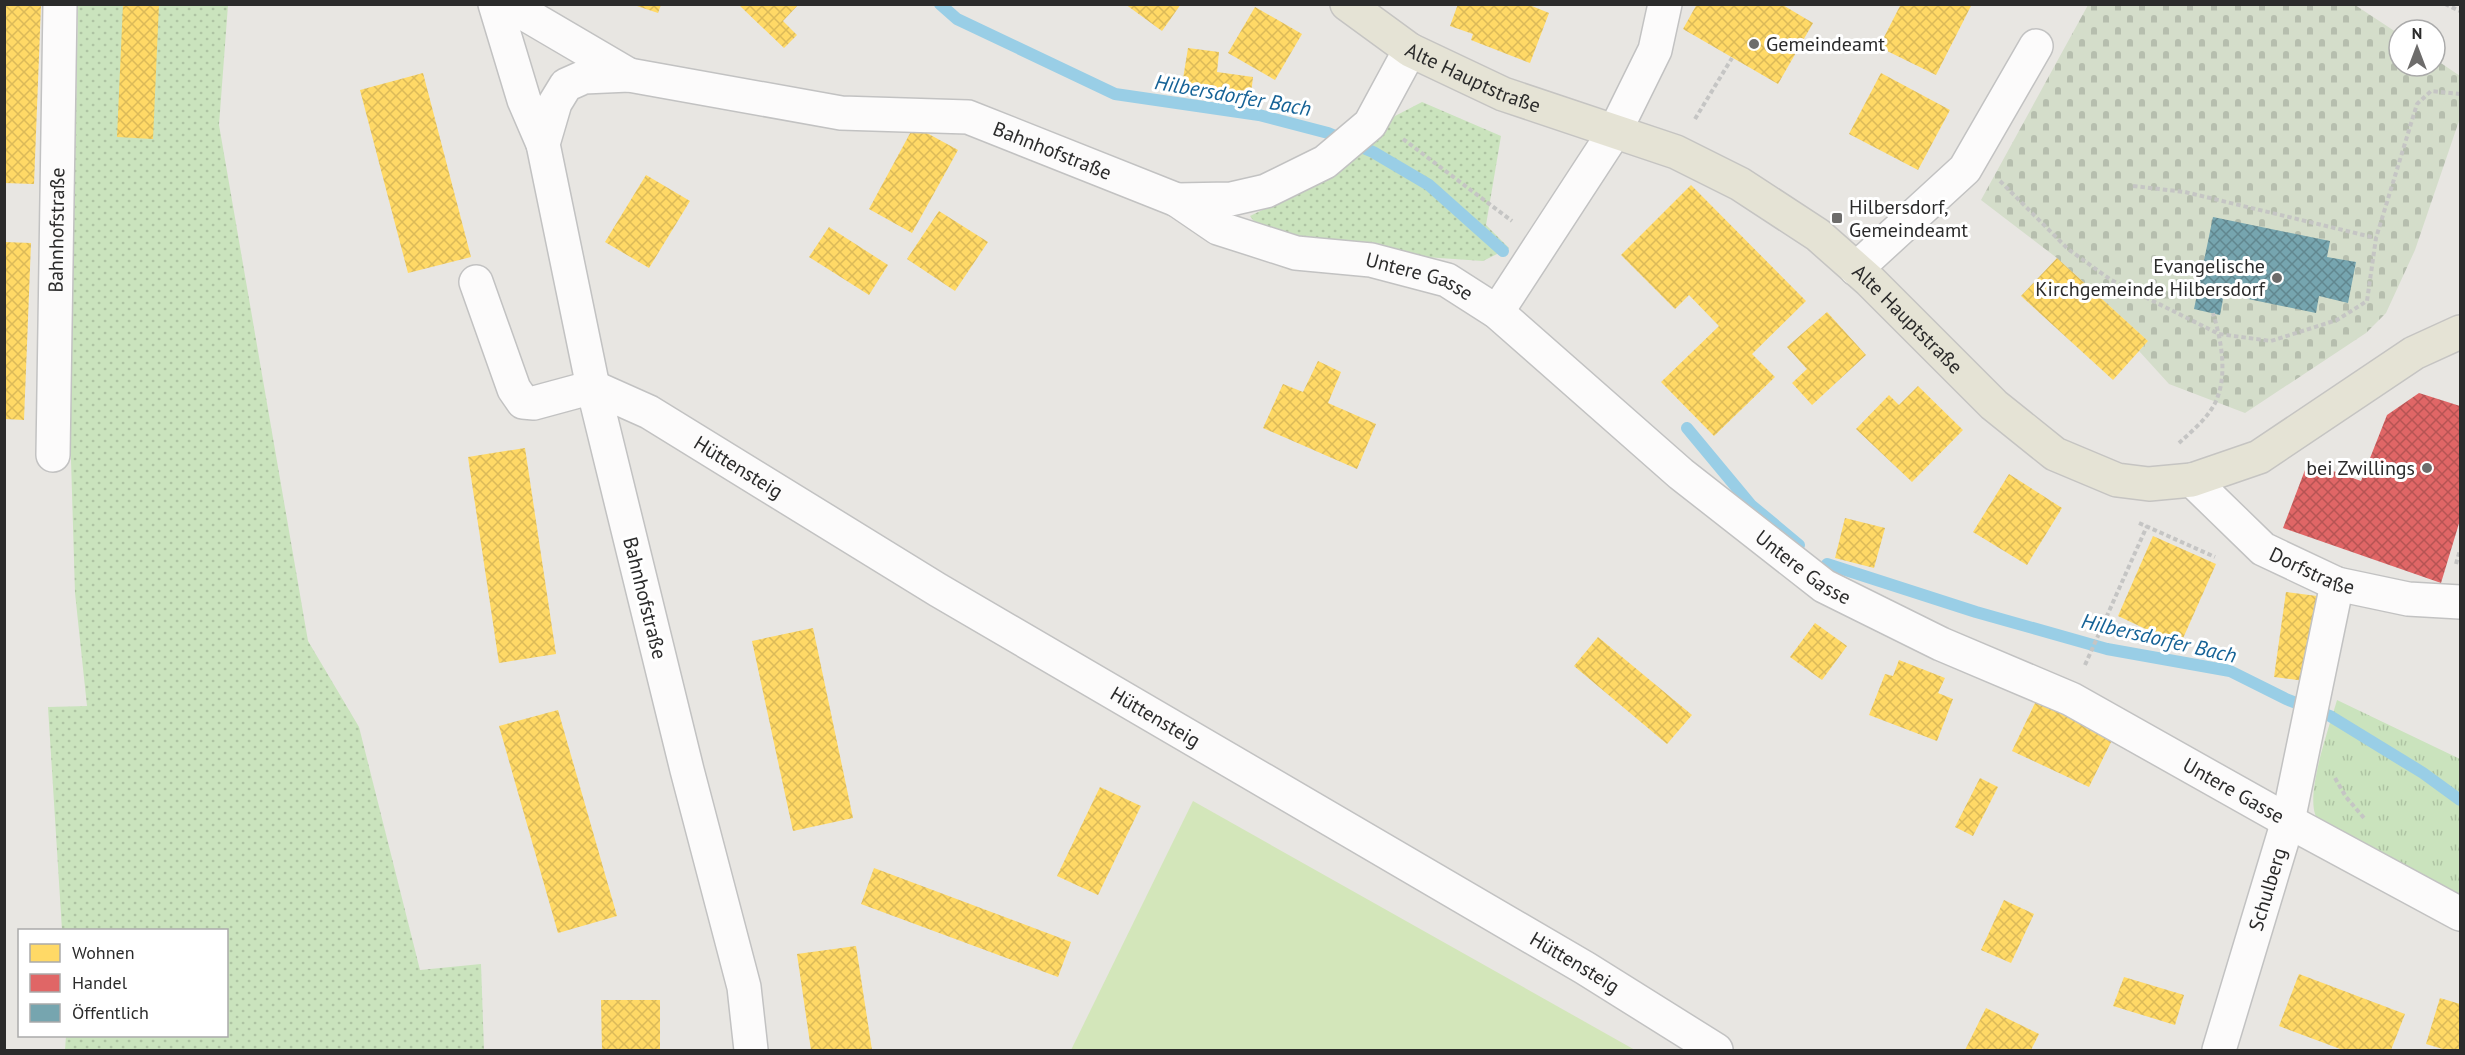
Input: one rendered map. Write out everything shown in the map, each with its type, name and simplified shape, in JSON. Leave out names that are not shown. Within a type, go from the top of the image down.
[{"type":"main road","name":"Alte Hauptstraße","points":[[1347,4],[1410,50],[1503,94],[1676,153],[1740,184],[1818,235],[1856,269],[1994,405],[2055,454],[2117,480],[2149,484],[2192,480],[2259,457],[2414,353],[2460,332]]},
{"type":"street","name":"Bahnhofstraße","points":[[53,455],[60,4]]},
{"type":"street","name":"Bahnhofstraße","points":[[495,4],[524,100],[543,144],[594,387],[687,770],[744,987],[751,1050]]},
{"type":"street","name":"Bahnhofstraße","points":[[508,4],[628,75]]},
{"type":"street","points":[[1497,312],[1615,131],[1655,50],[1663,6]]},
{"type":"street","points":[[1856,269],[1965,169],[2036,46]]},
{"type":"street","name":"Bahnhofstraße","points":[[543,144],[555,103],[566,85],[584,77],[628,75],[841,113],[968,117],[1177,200],[1231,199],[1266,191],[1325,162],[1372,121],[1410,50]]},
{"type":"street","name":"Untere Gasse","points":[[1177,200],[1218,228],[1296,253],[1371,260],[1448,280],[1497,312],[1681,474],[1824,586],[1941,644],[2072,699],[2288,821],[2460,914]]},
{"type":"street","points":[[476,282],[514,389],[523,402],[534,403],[594,387]]},
{"type":"street","name":"Hüttensteig","points":[[594,387],[650,412],[938,590],[1585,968],[1716,1050]]},
{"type":"street","name":"Dorfstraße","points":[[2192,480],[2263,549],[2337,584],[2408,599],[2460,602]]},
{"type":"street","name":"Schulberg","points":[[2219,1050],[2288,821],[2337,584]]},
{"type":"path","points":[[2445,4],[2460,11]]},
{"type":"path","points":[[1676,153],[1732,58]]},
{"type":"path","points":[[1999,180],[2068,249],[2111,280],[2219,334],[2271,341],[2337,320],[2367,301],[2376,238],[2417,105],[2431,91],[2460,94]]},
{"type":"path","points":[[1372,121],[1542,243]]},
{"type":"path","points":[[2133,186],[2185,192],[2376,238]]},
{"type":"path","points":[[2149,484],[2160,460],[2200,423],[2216,402],[2223,380],[2219,334],[2212,313]]},
{"type":"path","points":[[2137,522],[2216,557],[2238,564],[2263,549]]},
{"type":"path","points":[[2089,653],[2147,526]]},
{"type":"green space","points":[[78,5],[228,5],[219,125],[308,641],[359,727],[420,970],[481,964],[484,1050],[65,1050],[66,1037],[228,1037],[228,929],[62,929],[48,707],[87,706],[75,593],[70,426]]},
{"type":"green space","points":[[2088,5],[2355,5],[2387,26],[2387,78],[2447,78],[2447,67],[2460,76],[2460,118],[2415,250],[2386,313],[2366,333],[2245,413],[2169,384],[2139,351],[2148,341],[2057,258],[1981,200]]},
{"type":"green space","points":[[1422,102],[1501,136],[1486,225],[1509,248],[1483,261],[1410,256],[1288,242],[1259,228],[1250,216],[1314,185],[1395,116]]},
{"type":"green space","points":[[2337,700],[2460,759],[2460,897],[2330,831],[2317,819],[2313,803],[2316,774]]},
{"type":"green space","points":[[1193,801],[1635,1050],[1071,1050]]},
{"type":"building: Wohnen","points":[[123,4],[159,4],[153,139],[117,137]]},
{"type":"building: Wohnen","points":[[741,4],[799,4],[783,21],[797,35],[784,48],[740,6]]},
{"type":"building: Wohnen","points":[[1125,4],[1181,4],[1162,31]]},
{"type":"building: Wohnen","points":[[1458,4],[1527,4],[1549,13],[1530,63],[1471,40],[1473,34],[1450,26]]},
{"type":"building: Wohnen","name":"Gemeindeamt","points":[[1697,4],[1781,4],[1813,23],[1778,84],[1683,29]]},
{"type":"building: Wohnen","points":[[1901,4],[1972,4],[1936,75],[1879,47]]},
{"type":"building: Wohnen","points":[[4,5],[41,5],[34,184],[4,183]]},
{"type":"building: Wohnen","points":[[634,5],[661,5],[658,13]]},
{"type":"building: Wohnen","points":[[1255,7],[1302,34],[1275,80],[1228,53]]},
{"type":"building: Wohnen","points":[[1188,48],[1219,52],[1217,72],[1253,77],[1251,94],[1182,85]]},
{"type":"building: Wohnen","points":[[423,73],[471,257],[408,273],[360,90]]},
{"type":"building: Wohnen","points":[[1881,73],[1950,110],[1918,170],[1849,134]]},
{"type":"building: Wohnen","points":[[914,126],[958,150],[912,233],[869,209]]},
{"type":"building: Wohnen","points":[[646,175],[690,201],[649,268],[605,242]]},
{"type":"building: Wohnen","points":[[1691,185],[1806,301],[1752,354],[1775,377],[1714,436],[1661,382],[1719,326],[1689,295],[1675,309],[1621,255]]},
{"type":"building: Wohnen","points":[[939,211],[988,242],[955,291],[907,259]]},
{"type":"building: Wohnen","points":[[829,227],[888,265],[869,295],[809,257]]},
{"type":"building: Wohnen","points":[[4,242],[31,243],[24,420],[4,419]]},
{"type":"building: Wohnen","points":[[2057,258],[2148,341],[2113,380],[2021,296]]},
{"type":"building: Wohnen","points":[[1827,312],[1866,355],[1812,405],[1792,383],[1807,369],[1787,347]]},
{"type":"building: Wohnen","points":[[1318,361],[1341,372],[1328,403],[1376,424],[1357,469],[1263,428],[1283,384],[1303,392]]},
{"type":"building: Wohnen","points":[[1918,386],[1963,430],[1912,482],[1856,429],[1889,395],[1899,405]]},
{"type":"building: Wohnen","points":[[525,448],[556,654],[499,663],[468,457]]},
{"type":"building: Wohnen","points":[[2009,474],[2062,508],[2027,565],[1973,532]]},
{"type":"building: Wohnen","points":[[1845,518],[1885,528],[1874,568],[1835,558]]},
{"type":"building: Wohnen","points":[[2153,536],[2216,564],[2180,645],[2118,616]]},
{"type":"building: Wohnen","points":[[2286,592],[2317,596],[2305,681],[2274,677]]},
{"type":"building: Wohnen","points":[[1815,623],[1847,646],[1822,680],[1790,657]]},
{"type":"building: Wohnen","points":[[813,628],[853,818],[793,831],[752,641]]},
{"type":"building: Wohnen","points":[[1598,637],[1692,715],[1667,744],[1574,666]]},
{"type":"building: Wohnen","points":[[1899,660],[1945,678],[1938,693],[1953,699],[1937,741],[1869,715],[1885,674],[1893,676]]},
{"type":"building: Wohnen","points":[[2036,701],[2113,738],[2089,787],[2012,751]]},
{"type":"building: Wohnen","points":[[558,710],[617,916],[558,933],[499,726]]},
{"type":"building: Wohnen","points":[[1980,778],[1998,787],[1973,836],[1955,827]]},
{"type":"building: Wohnen","points":[[1100,787],[1141,806],[1098,895],[1057,876]]},
{"type":"building: Wohnen","points":[[874,868],[1071,942],[1058,977],[861,904]]},
{"type":"building: Wohnen","points":[[2004,900],[2034,914],[2011,963],[1981,950]]},
{"type":"building: Wohnen","points":[[856,946],[872,1050],[811,1050],[797,954]]},
{"type":"building: Wohnen","points":[[2299,974],[2405,1014],[2391,1050],[2343,1050],[2279,1026]]},
{"type":"building: Wohnen","points":[[2124,977],[2184,995],[2175,1025],[2113,1006]]},
{"type":"building: Wohnen","points":[[2440,998],[2460,1004],[2460,1050],[2446,1050],[2426,1044]]},
{"type":"building: Wohnen","points":[[601,1000],[660,1000],[660,1050],[602,1050]]},
{"type":"building: Wohnen","points":[[1986,1008],[2039,1034],[2031,1050],[1965,1050]]},
{"type":"building: Handel","points":[[2419,393],[2460,406],[2460,520],[2441,583],[2283,528],[2308,462],[2361,481],[2387,415]]},
{"type":"building: Öffentlich","name":"Evangelische Kirchgemeinde Hilbersdorf","points":[[2213,217],[2330,241],[2327,257],[2356,262],[2348,303],[2319,296],[2316,313],[2224,294],[2220,315],[2194,309]]},
{"type":"waterway","name":"Hilbersdorfer Bach","points":[[940,4],[957,19],[1115,94],[1259,115],[1328,133],[1373,152],[1429,185],[1503,251]]},
{"type":"waterway","name":"Hilbersdorfer Bach","points":[[1687,428],[1751,505],[1799,545]]},
{"type":"waterway","name":"Hilbersdorfer Bach","points":[[1827,564],[1976,612],[2107,649],[2230,671],[2286,699],[2330,716],[2423,773],[2460,800]]},
{"type":"place","name":"Gemeindeamt","points":[[1754,44]]},
{"type":"place","name":"Hilbersdorf, Gemeindeamt","points":[[1837,218]]},
{"type":"place","name":"Evangelische Kirchgemeinde Hilbersdorf","points":[[2277,278]]},
{"type":"place","name":"bei Zwillings","points":[[2427,468]]}]
